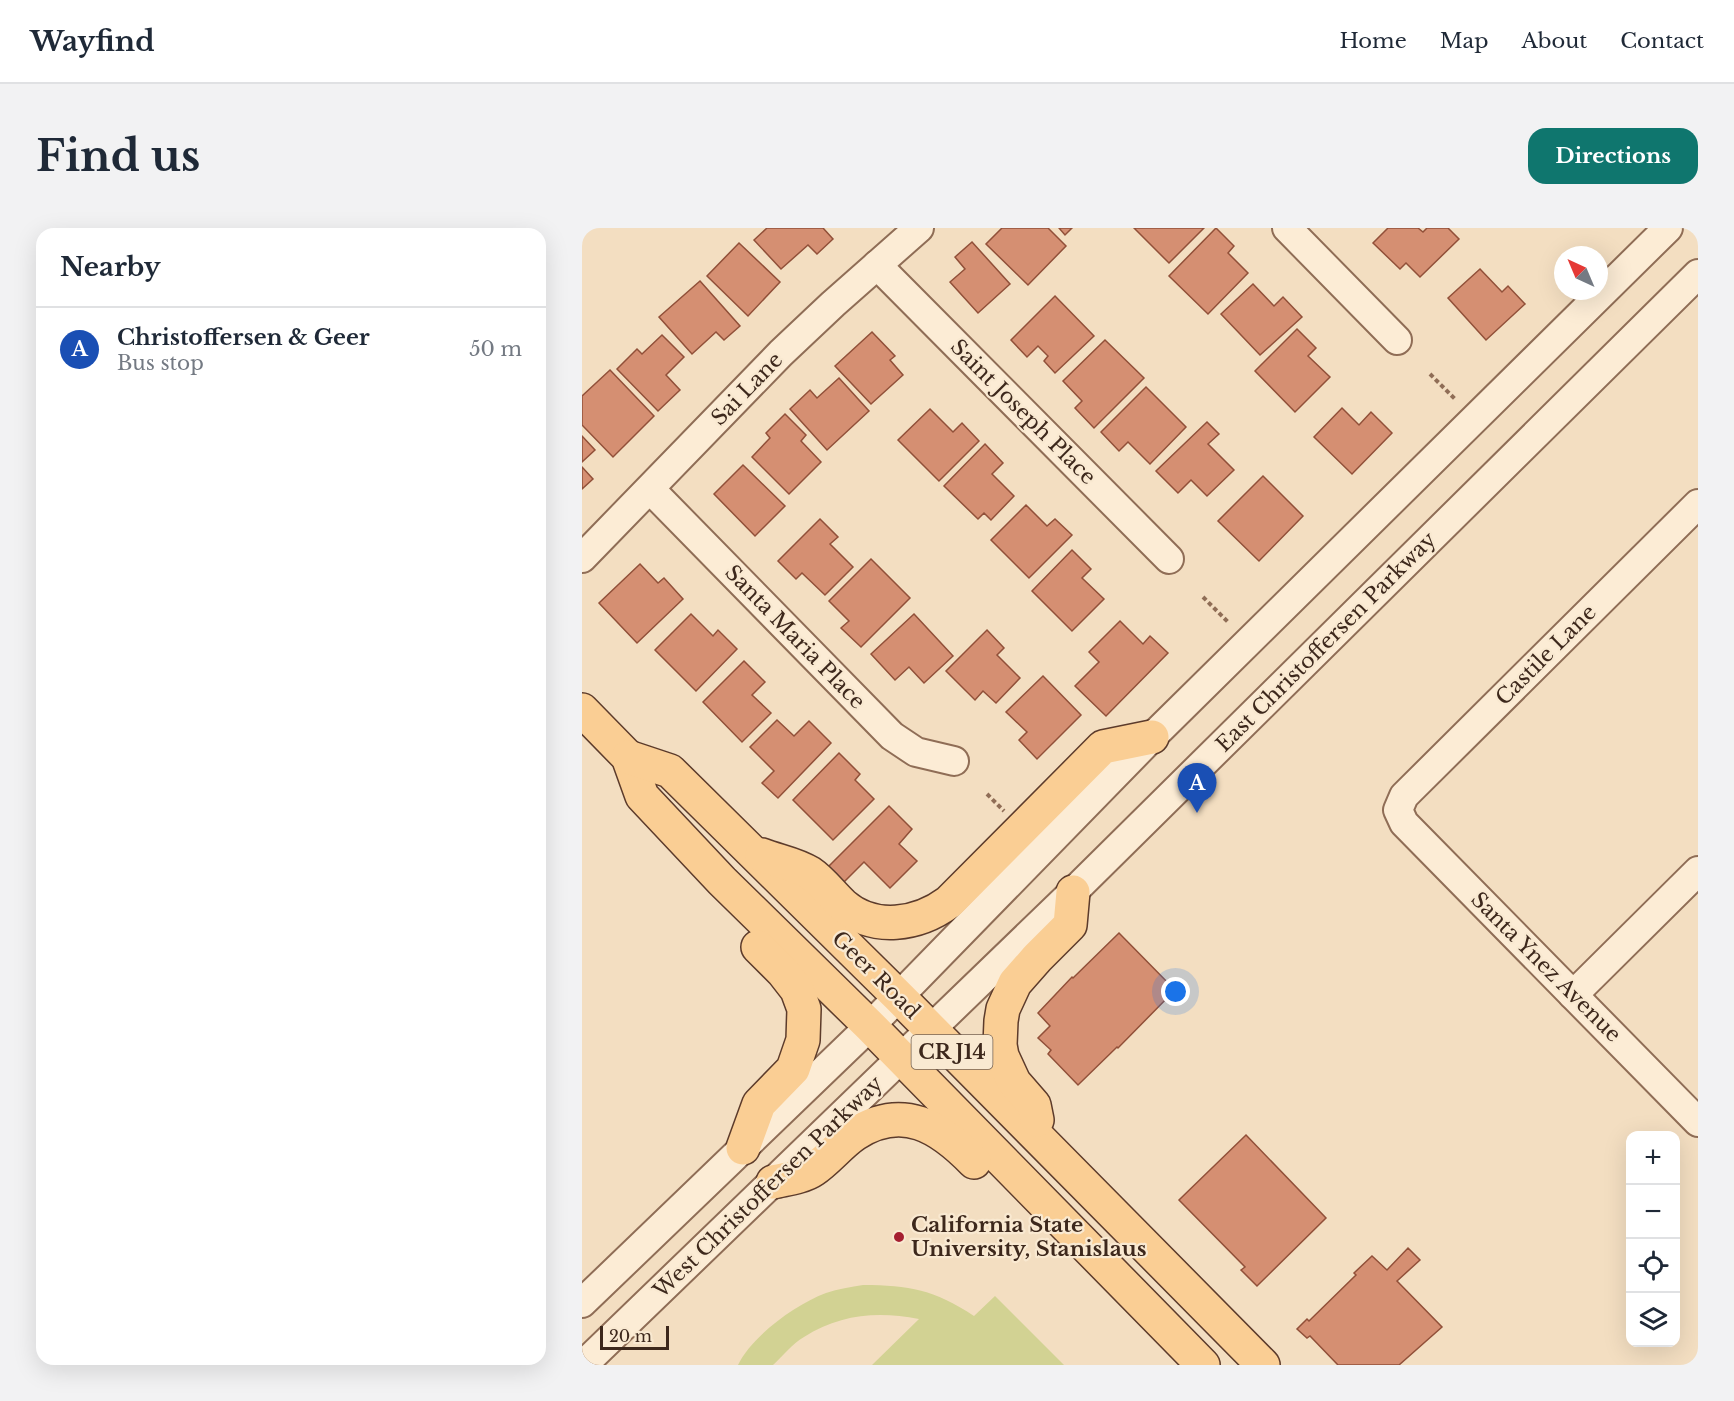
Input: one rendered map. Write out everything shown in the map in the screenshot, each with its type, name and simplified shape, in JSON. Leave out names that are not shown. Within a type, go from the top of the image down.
[{"type":"main road","name":"Geer Road","points":[[582,710],[628,756],[670,771],[899,997],[1263,1365]]},
{"type":"main road","points":[[751,851],[810,873],[843,905],[864,919],[891,923],[924,917],[936,912],[949,902],[1103,747],[1152,737]]},
{"type":"main road","name":"Geer Road","points":[[628,756],[642,796],[722,881],[870,1026],[1203,1365]]},
{"type":"main road","points":[[722,881],[743,933],[790,980],[797,990],[804,1009],[803,1040],[797,1060],[785,1078],[759,1104],[743,1148]]},
{"type":"main road","points":[[1041,1143],[1034,1105],[1014,1082],[1002,1056],[1001,1021],[1003,1009],[1015,983],[1070,925],[1073,892]]},
{"type":"main road","points":[[773,1182],[812,1172],[857,1133],[885,1122],[899,1120],[922,1123],[936,1129],[957,1145],[978,1166],[1013,1173]]},
{"type":"street","name":"Sai Lane","points":[[582,558],[781,353],[919,228]]},
{"type":"street","points":[[1287,228],[1397,340]]},
{"type":"street","points":[[582,1303],[870,1026],[1152,737],[1668,228]]},
{"type":"street","name":"Saint Joseph Place","points":[[877,265],[1169,559]]},
{"type":"street","name":"East Christoffersen Parkway","points":[[901,1059],[1698,274]]},
{"type":"street","name":"Santa Maria Place","points":[[650,489],[892,736],[916,752],[954,761]]},
{"type":"street","name":"Castile Lane","points":[[1398,810],[1404,796],[1698,504]]},
{"type":"street","name":"Santa Ynez Avenue","points":[[1398,810],[1404,824],[1698,1122]]},
{"type":"street","points":[[1573,995],[1698,871]]},
{"type":"street","name":"West Christoffersen Parkway","points":[[583,1365],[901,1059]]},
{"type":"path","points":[[1430,374],[1456,400]]},
{"type":"path","points":[[1203,597],[1229,623]]},
{"type":"path","points":[[987,794],[1011,818]]},
{"type":"green space","points":[[863,1285],[894,1286],[921,1291],[947,1300],[974,1316],[995,1296],[1064,1365],[872,1365],[919,1319],[874,1315],[845,1319],[818,1329],[796,1343],[773,1365],[738,1365],[753,1343],[789,1313],[826,1293]]},
{"type":"building","points":[[767,228],[823,228],[833,239],[817,254],[808,245],[781,269],[754,240]]},
{"type":"building","points":[[1002,228],[1048,228],[1066,246],[1028,285],[986,244]]},
{"type":"building","points":[[1059,228],[1072,228],[1065,235]]},
{"type":"building","points":[[1134,228],[1204,228],[1169,263]]},
{"type":"building","points":[[1216,228],[1234,246],[1228,253],[1248,273],[1208,314],[1169,276]]},
{"type":"building","points":[[1388,228],[1418,228],[1423,232],[1427,228],[1448,228],[1459,239],[1420,277],[1406,263],[1400,269],[1373,243]]},
{"type":"building","points":[[972,242],[1010,284],[978,313],[950,282],[965,269],[955,257]]},
{"type":"building","points":[[739,243],[780,282],[748,316],[707,276]]},
{"type":"building","points":[[1480,269],[1502,292],[1508,286],[1525,304],[1486,340],[1448,298]]},
{"type":"building","points":[[700,281],[740,326],[724,340],[716,332],[692,354],[659,317]]},
{"type":"building","points":[[1253,284],[1274,306],[1283,297],[1302,317],[1260,355],[1221,314]]},
{"type":"building","points":[[1055,296],[1094,336],[1055,373],[1044,361],[1048,356],[1038,346],[1027,357],[1011,340]]},
{"type":"building","points":[[1297,329],[1316,348],[1308,356],[1330,377],[1295,412],[1255,371]]},
{"type":"building","points":[[872,332],[895,356],[890,360],[903,375],[871,404],[835,366]]},
{"type":"building","points":[[662,335],[684,357],[666,375],[680,390],[658,411],[617,369],[637,349],[642,354]]},
{"type":"building","points":[[1105,340],[1144,378],[1094,428],[1075,408],[1082,401],[1063,381]]},
{"type":"building","points":[[610,370],[654,416],[613,457],[582,425],[582,396]]},
{"type":"building","points":[[839,378],[869,411],[827,450],[790,409],[810,390],[817,398]]},
{"type":"building","points":[[1146,387],[1186,427],[1150,464],[1128,442],[1119,451],[1101,432]]},
{"type":"building","points":[[1342,408],[1359,425],[1371,412],[1392,433],[1352,474],[1314,437]]},
{"type":"building","points":[[930,409],[953,432],[962,423],[979,441],[939,481],[898,440]]},
{"type":"building","points":[[785,414],[806,435],[801,441],[821,462],[789,494],[752,457],[770,438],[766,433]]},
{"type":"building","points":[[1207,422],[1219,434],[1208,444],[1234,470],[1207,496],[1191,480],[1178,493],[1156,471]]},
{"type":"building","points":[[582,436],[595,450],[582,462]]},
{"type":"building","points":[[985,444],[1003,463],[992,474],[1014,496],[991,520],[984,513],[978,519],[944,486]]},
{"type":"building","points":[[743,465],[785,506],[755,536],[714,494]]},
{"type":"building","points":[[582,467],[593,479],[582,489]]},
{"type":"building","points":[[1263,476],[1303,516],[1259,561],[1218,521]]},
{"type":"building","points":[[1026,505],[1047,526],[1055,519],[1072,535],[1029,578],[991,540]]},
{"type":"building","points":[[820,519],[838,537],[830,544],[853,567],[825,595],[802,573],[796,579],[778,561]]},
{"type":"building","points":[[1072,550],[1091,569],[1082,578],[1104,599],[1072,631],[1032,591]]},
{"type":"building","points":[[871,559],[910,598],[861,647],[841,628],[849,621],[829,601]]},
{"type":"building","points":[[640,564],[658,583],[664,578],[683,599],[637,643],[599,603]]},
{"type":"building","points":[[691,614],[713,636],[718,630],[737,649],[696,691],[655,650]]},
{"type":"building","points":[[914,614],[953,656],[924,683],[909,667],[895,680],[871,654]]},
{"type":"building","points":[[1120,621],[1143,644],[1150,636],[1168,653],[1106,716],[1075,686],[1099,662],[1089,652]]},
{"type":"building","points":[[987,630],[1004,648],[997,655],[1020,678],[996,703],[983,691],[975,700],[946,671]]},
{"type":"building","points":[[744,661],[765,682],[752,695],[771,713],[742,742],[703,702]]},
{"type":"building","points":[[1043,676],[1081,715],[1037,759],[1019,740],[1027,732],[1006,712]]},
{"type":"building","points":[[777,720],[794,736],[809,721],[831,743],[778,798],[762,783],[774,771],[750,747]]},
{"type":"building","points":[[839,753],[860,774],[855,780],[874,799],[833,840],[793,800]]},
{"type":"building","points":[[889,806],[912,829],[899,844],[917,861],[890,888],[864,862],[842,884],[826,869]]},
{"type":"building","points":[[1119,933],[1175,990],[1078,1085],[1048,1054],[1051,1050],[1038,1038],[1050,1026],[1038,1013]]},
{"type":"building","points":[[1246,1135],[1326,1218],[1257,1286],[1241,1270],[1245,1267],[1179,1200]]},
{"type":"building","points":[[1408,1248],[1420,1260],[1397,1281],[1442,1327],[1399,1365],[1338,1365],[1310,1336],[1307,1338],[1297,1329],[1307,1319],[1309,1321],[1372,1256],[1387,1270]]},
{"type":"place","name":"Christoffersen & Geer","points":[[1197,813]]},
{"type":"place","name":"California State University, Stanislaus","points":[[899,1237]]}]
